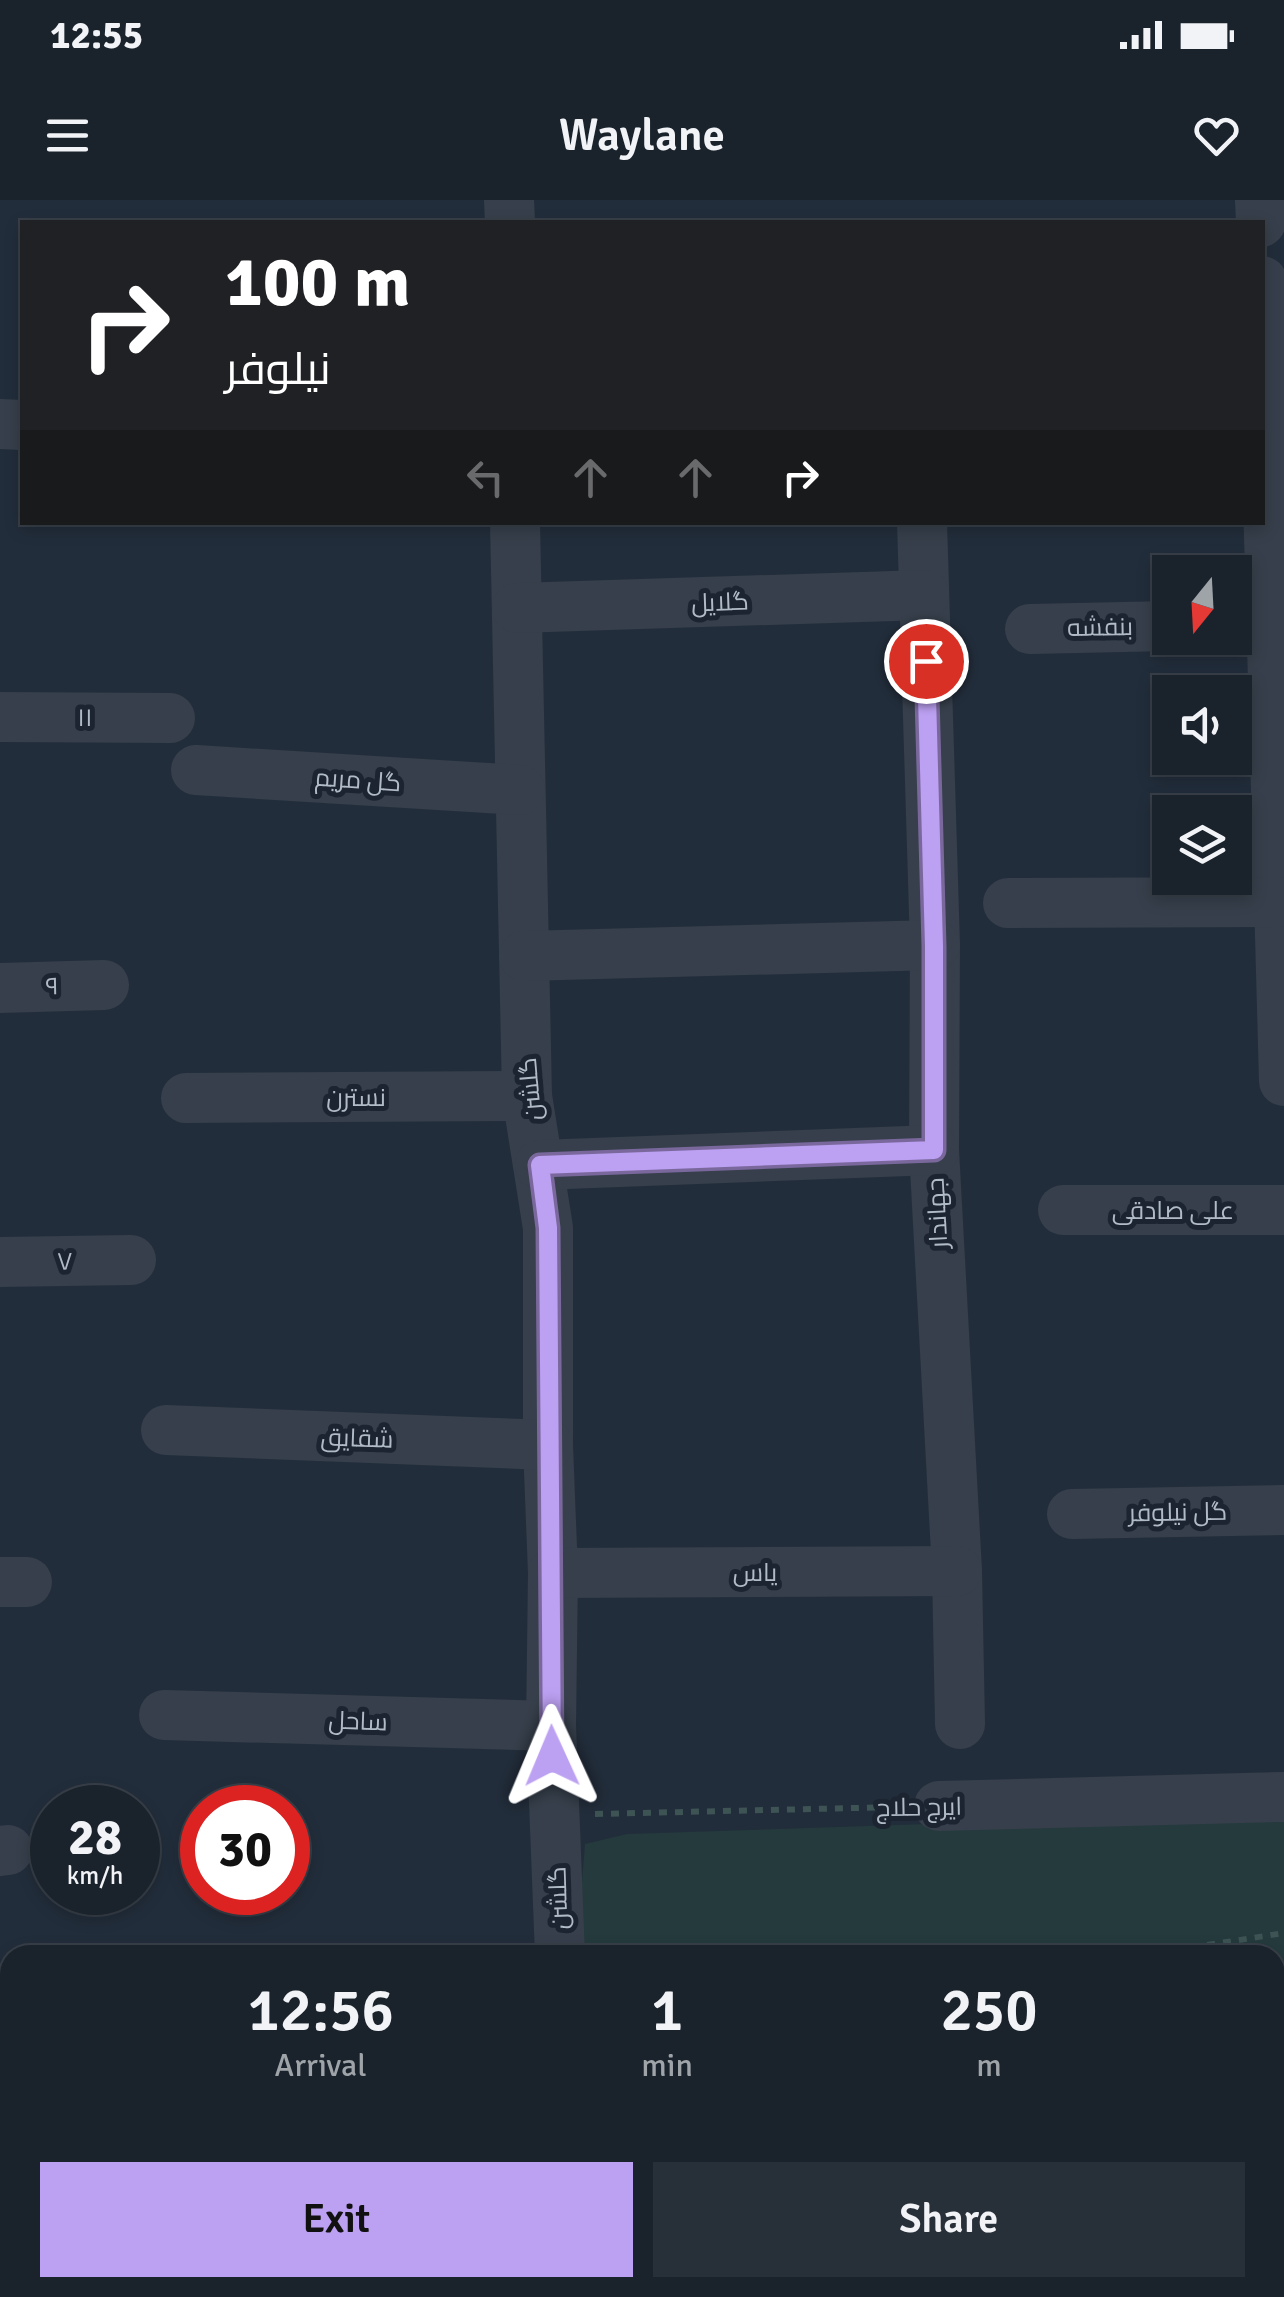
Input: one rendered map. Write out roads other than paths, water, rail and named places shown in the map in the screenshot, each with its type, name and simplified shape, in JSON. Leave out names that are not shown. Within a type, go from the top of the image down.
[{"type":"street","name":"گلشن","points":[[515,525],[527,1096],[548,1228],[551,1726],[560,1945]]},
{"type":"street","name":"جهاندار","points":[[922,525],[934,946],[934,1150],[957,1572],[960,1724]]},
{"type":"street","points":[[1265,525],[1284,1081]]},
{"type":"street","name":"گلایل","points":[[517,608],[924,595]]},
{"type":"street","name":"بنفشه","points":[[1030,629],[1152,626]]},
{"type":"street","name":"۱۱","points":[[0,718],[170,718]]},
{"type":"street","name":"گل مریم","points":[[196,770],[520,790]]},
{"type":"street","points":[[1008,903],[1278,902]]},
{"type":"street","points":[[524,956],[934,946]]},
{"type":"street","name":"۹","points":[[0,988],[104,985]]},
{"type":"street","name":"نسترن","points":[[186,1098],[527,1096]]},
{"type":"street","points":[[540,1165],[934,1150]]},
{"type":"street","name":"علی صادقی","points":[[1062,1210],[1284,1210]]},
{"type":"street","name":"۷","points":[[0,1262],[130,1260]]},
{"type":"street","name":"شقایق","points":[[166,1430],[548,1446]]},
{"type":"street","name":"گل نیلوفر","points":[[1072,1514],[1284,1510]]},
{"type":"street","name":"یاس","points":[[553,1573],[957,1572]]},
{"type":"street","name":"ساحل","points":[[164,1715],[551,1726]]},
{"type":"street","name":"ایرج حلاج","points":[[939,1806],[1284,1797]]}]
